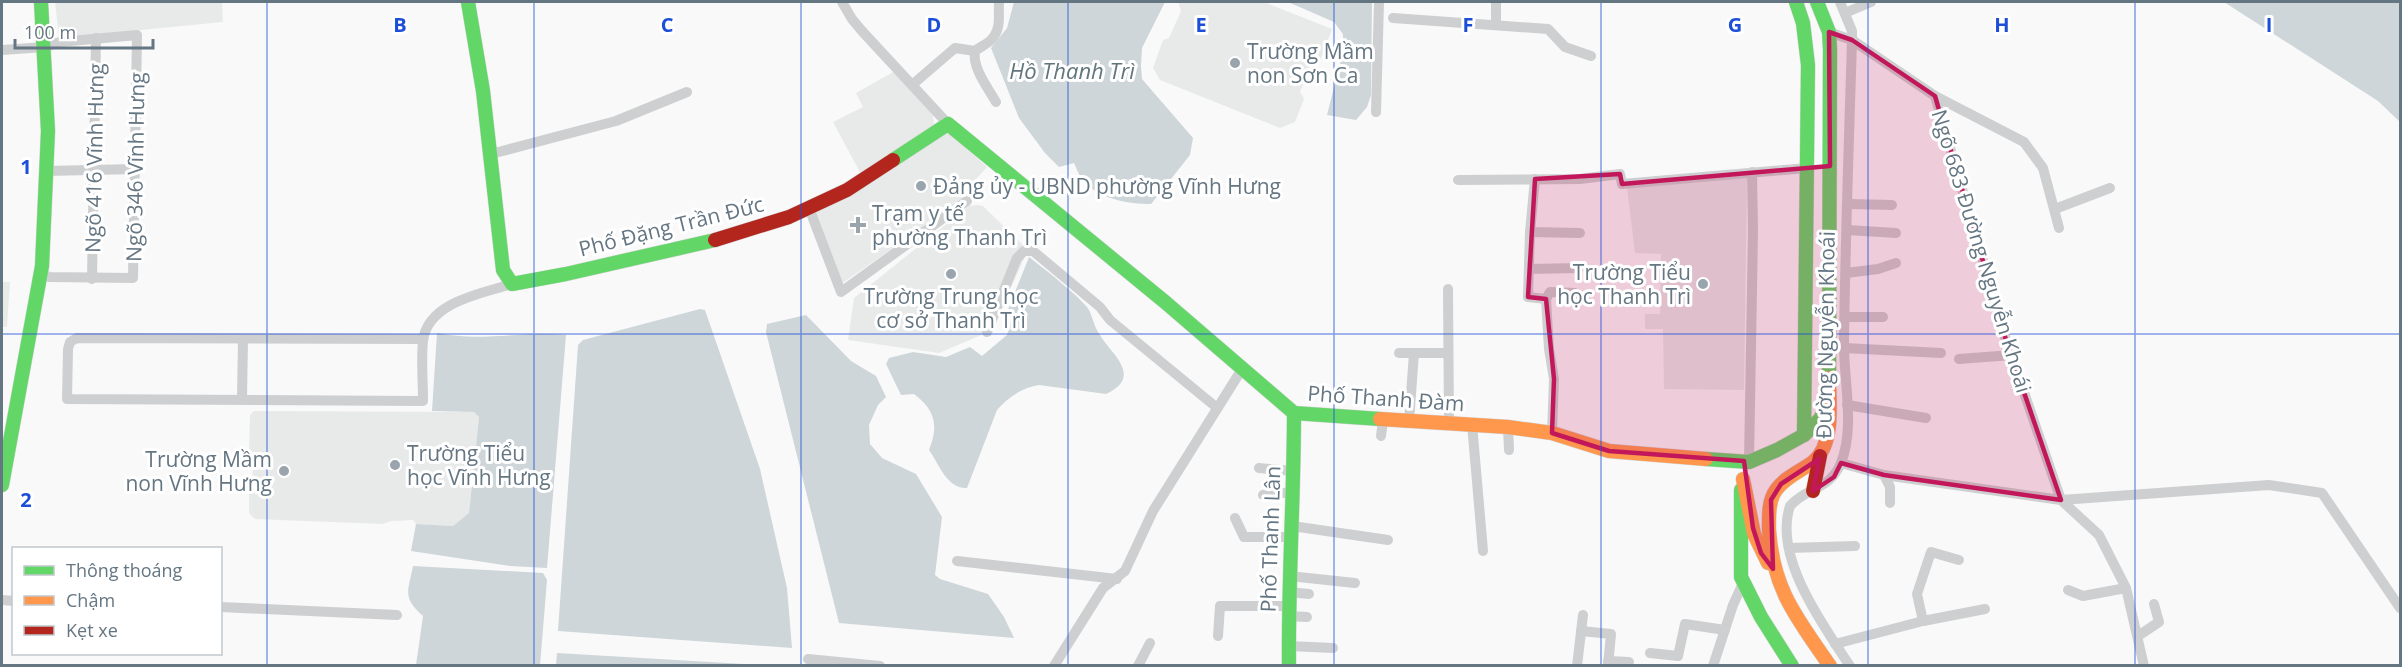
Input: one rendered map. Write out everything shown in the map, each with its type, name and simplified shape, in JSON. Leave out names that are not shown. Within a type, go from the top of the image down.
[{"type":"street","points":[[2,485],[41,274],[47,93],[41,2]]},
{"type":"street","points":[[423,339],[77,338],[70,342],[68,349],[67,399],[423,401],[423,339],[429,323],[442,310],[468,297],[512,284],[503,270],[479,58],[468,2]]},
{"type":"street","points":[[842,2],[852,20],[948,124]]},
{"type":"street","points":[[912,85],[955,48],[975,51],[991,40],[999,27],[999,2]]},
{"type":"street","points":[[1376,112],[1379,2]]},
{"type":"street","points":[[1496,2],[1496,24]]},
{"type":"street","name":"Đường Nguyễn Khoái","points":[[1796,2],[1803,23],[1808,65],[1807,349],[1804,435]]},
{"type":"street","name":"Đường Nguyễn Khoái","points":[[1817,2],[1828,32],[1827,436],[1820,456],[1781,484],[1771,500],[1770,527],[1773,569],[1795,613],[1830,666]]},
{"type":"street","name":"Đường Nguyễn Khoái","points":[[1840,2],[1852,31],[1844,348],[1847,434],[1841,463],[1834,477],[1790,506],[1789,548],[1800,584],[1850,666]]},
{"type":"street","points":[[1845,13],[1871,2]]},
{"type":"street","points":[[1393,18],[1548,29],[1565,47],[1591,56]]},
{"type":"street","name":"Ngõ 683 Đường Nguyễn Khoái","points":[[1828,32],[1852,40],[1935,96],[2012,355],[2061,500]]},
{"type":"street","name":"Ngõ 416 Vĩnh Hưng","points":[[2,50],[137,35]]},
{"type":"street","name":"Ngõ 346 Vĩnh Hưng","points":[[41,274],[50,277],[92,279],[133,278],[137,35]]},
{"type":"street","name":"Ngõ 416 Vĩnh Hưng","points":[[92,279],[96,38]]},
{"type":"street","points":[[975,51],[975,63],[996,102]]},
{"type":"street","points":[[491,154],[616,121],[687,92]]},
{"type":"street","points":[[1935,96],[2024,142],[2043,168],[2059,228]]},
{"type":"street","name":"Phố Thanh Đàm","points":[[948,124],[1165,302],[1294,413],[1340,415],[1383,421],[1472,424],[1552,433],[1609,451],[1749,462],[1804,435],[1820,419],[1828,405]]},
{"type":"street","name":"Phố Đặng Trần Đức","points":[[512,284],[566,274],[751,230],[809,208],[847,190],[948,124]]},
{"type":"street","points":[[1458,180],[1580,179],[1620,174],[1622,184],[1807,168]]},
{"type":"street","points":[[46,171],[136,169]]},
{"type":"street","points":[[1752,172],[1754,231],[1749,462],[1744,468],[1743,478],[1740,571],[1743,583],[1761,617],[1792,666]]},
{"type":"street","points":[[1535,179],[1530,232],[1528,297],[1546,299]]},
{"type":"street","points":[[2055,209],[2110,188]]},
{"type":"street","points":[[809,208],[841,292],[967,201]]},
{"type":"street","points":[[1848,204],[1892,205]]},
{"type":"street","points":[[1847,230],[1896,233]]},
{"type":"street","points":[[1530,232],[1580,233]]},
{"type":"street","points":[[987,332],[1017,258],[1024,251],[1033,251],[1100,307],[1110,320],[1216,407]]},
{"type":"street","points":[[1846,273],[1878,269],[1896,263]]},
{"type":"street","points":[[1529,269],[1579,268]]},
{"type":"street","points":[[1448,289],[1449,424]]},
{"type":"street","points":[[1552,433],[1554,379],[1549,350],[1546,299],[1550,292],[1575,293]]},
{"type":"street","points":[[1845,317],[1883,317]]},
{"type":"street","points":[[242,399],[243,339]]},
{"type":"street","points":[[1844,348],[1941,353]]},
{"type":"street","points":[[1399,353],[1448,353]]},
{"type":"street","points":[[1409,421],[1414,353]]},
{"type":"street","points":[[1959,359],[2012,355]]},
{"type":"street","points":[[1054,666],[1103,588],[1125,572],[1153,511],[1216,407],[1242,369]]},
{"type":"street","points":[[1847,405],[1926,418]]},
{"type":"street","name":"Phố Thanh Lân","points":[[1288,666],[1288,592],[1294,492],[1294,413]]},
{"type":"street","points":[[1380,436],[1383,421]]},
{"type":"street","points":[[1472,424],[1483,551]]},
{"type":"street","points":[[1508,428],[1509,450]]},
{"type":"street","points":[[1813,491],[1820,456]]},
{"type":"street","points":[[1841,463],[1884,475],[2061,500],[2269,485],[2322,493],[2400,608]]},
{"type":"street","points":[[1259,468],[1293,471]]},
{"type":"street","points":[[1884,475],[1890,487],[1890,503]]},
{"type":"street","points":[[1743,478],[1761,552],[1773,569]]},
{"type":"street","points":[[1263,495],[1294,492]]},
{"type":"street","points":[[2061,500],[2099,534],[2126,588],[2144,666]]},
{"type":"street","points":[[1235,518],[1244,537],[1291,531],[1388,540]]},
{"type":"street","points":[[1789,548],[1856,546]]},
{"type":"street","points":[[1923,621],[1917,594],[1931,552],[1959,560]]},
{"type":"street","points":[[957,561],[1117,579]]},
{"type":"street","points":[[1289,576],[1355,583]]},
{"type":"street","points":[[1713,666],[1743,583]]},
{"type":"street","points":[[2068,590],[2083,596],[2126,588]]},
{"type":"street","points":[[1288,592],[1309,594]]},
{"type":"street","points":[[2138,636],[2159,622],[2154,604]]},
{"type":"street","points":[[1218,636],[1220,606],[1288,611],[1307,617]]},
{"type":"street","points":[[222,607],[397,615]]},
{"type":"street","points":[[1835,644],[1923,621],[1985,609]]},
{"type":"street","points":[[1577,666],[1583,615]]},
{"type":"street","points":[[1650,653],[1677,656],[1685,624],[1725,630]]},
{"type":"street","points":[[1581,631],[1611,634],[1608,663],[1629,662]]},
{"type":"street","points":[[1138,666],[1150,643]]},
{"type":"street","points":[[1288,646],[1333,648]]},
{"type":"street","points":[[808,659],[880,666]]},
{"type":"highlighted area","points":[[1829,32],[1852,40],[1935,96],[2006,340],[2061,500],[1884,475],[1841,463],[1834,477],[1813,491],[1819,459],[1781,484],[1771,500],[1773,569],[1761,553],[1753,528],[1744,461],[1609,451],[1552,433],[1554,379],[1546,299],[1528,297],[1535,179],[1620,174],[1622,184],[1830,166]]},
{"type":"shaded area","points":[[55,2],[222,2],[223,22],[59,38]]},
{"type":"shaded area","name":"Trường Mầm non Sơn Ca","points":[[1178,2],[1264,2],[1332,29],[1320,61],[1310,66],[1300,92],[1304,99],[1295,122],[1280,128],[1160,80],[1153,68],[1163,40],[1169,38],[1181,11]]},
{"type":"shaded area","points":[[895,71],[933,115],[934,125],[862,176],[833,122],[863,107],[856,93]]},
{"type":"shaded area","points":[[948,132],[987,167],[966,190],[970,195],[841,284],[814,211]]},
{"type":"shaded area","name":"Trường Tiểu học Thanh Trì","points":[[1747,178],[1744,390],[1664,389],[1663,329],[1645,329],[1645,314],[1660,314],[1661,254],[1635,253],[1627,187]]},
{"type":"shaded area","name":"Trường Trung học cơ sở Thanh Trì","points":[[969,206],[983,206],[1028,250],[991,331],[939,353],[848,340],[854,298]]},
{"type":"shaded area","points":[[2,282],[10,282],[7,327],[2,327]]},
{"type":"shaded area","name":"Trường Tiểu học Vĩnh Hưng","points":[[254,411],[474,412],[479,417],[469,513],[453,526],[416,524],[413,520],[391,521],[383,524],[255,519],[249,513],[249,488],[253,485],[252,457],[249,453],[250,415]]},
{"type":"water","name":"Hồ Thanh Trì","points":[[1014,2],[1165,2],[1142,48],[1142,79],[1193,138],[1190,155],[1151,204],[1114,199],[1097,192],[1083,181],[1074,163],[1059,167],[1045,153],[1019,118],[991,48],[1007,28]]},
{"type":"water","points":[[1288,2],[1372,2],[1371,95],[1367,107],[1356,120],[1327,115],[1343,52],[1343,34],[1334,22]]},
{"type":"water","points":[[2224,2],[2400,2],[2400,122],[2378,101]]},
{"type":"water","points":[[1029,257],[1062,283],[1089,310],[1098,332],[1121,365],[1124,372],[1123,380],[1106,394],[1039,385],[1016,394],[997,410],[967,488],[960,487],[944,475],[929,450],[934,433],[931,412],[914,394],[901,395],[886,364],[889,358],[913,352],[946,357],[970,347],[982,356],[1007,335],[1012,317],[1007,312]]},
{"type":"water","points":[[700,309],[705,310],[760,469],[787,588],[792,648],[558,631],[578,345],[583,340]]},
{"type":"water","points":[[806,315],[851,361],[876,376],[886,397],[878,405],[869,425],[870,444],[882,458],[916,474],[942,517],[935,575],[940,579],[988,594],[1004,617],[1014,638],[839,623],[766,332],[767,324]]},
{"type":"water","points":[[437,333],[469,337],[566,335],[547,568],[510,566],[411,551],[416,524],[453,526],[469,513],[479,417],[474,412],[432,411]]},
{"type":"water","points":[[413,566],[543,573],[547,580],[540,665],[416,665],[423,616],[412,604],[408,594]]},
{"type":"water","points":[[557,653],[761,665],[556,665]]},
{"type":"traffic: fast","points":[[2,485],[42,266],[48,131],[41,2]]},
{"type":"traffic: fast","points":[[468,2],[483,91],[503,270],[512,284],[715,240]]},
{"type":"traffic: fast","points":[[1796,2],[1803,23],[1808,65],[1804,435]]},
{"type":"traffic: fast","points":[[1817,2],[1829,32],[1830,49],[1829,378]]},
{"type":"traffic: fast","points":[[893,160],[948,124],[1165,302],[1294,413],[1380,419]]},
{"type":"traffic: fast","points":[[1706,459],[1749,462],[1777,450],[1804,435],[1820,419],[1828,405]]},
{"type":"traffic: fast","points":[[1289,666],[1294,413]]},
{"type":"traffic: fast","points":[[1741,490],[1741,577],[1761,617],[1792,666]]},
{"type":"traffic: slow","points":[[1829,378],[1830,411],[1825,445],[1813,462],[1788,478],[1773,494],[1769,525],[1771,551],[1781,587],[1797,618],[1830,666]]},
{"type":"traffic: slow","points":[[1380,419],[1508,427],[1552,433],[1609,451],[1706,459]]},
{"type":"traffic: slow","points":[[1743,479],[1754,534],[1768,563]]},
{"type":"traffic: jam","points":[[715,240],[789,217],[847,190],[893,160]]},
{"type":"traffic: jam","points":[[1813,491],[1820,456]]},
{"type":"place","name":"Trường Mầm non Sơn Ca","points":[[1235,63]]},
{"type":"place","name":"Đảng ủy - UBND phường Vĩnh Hưng","points":[[921,186]]},
{"type":"place","name":"Trạm y tế phường Thanh Trì","points":[[858,225]]},
{"type":"place","name":"Trường Trung học cơ sở Thanh Trì","points":[[951,274]]},
{"type":"place","name":"Trường Tiểu học Thanh Trì","points":[[1703,284]]},
{"type":"place","name":"Trường Tiểu học Vĩnh Hưng","points":[[395,465]]},
{"type":"place","name":"Trường Mầm non Vĩnh Hưng","points":[[284,471]]}]
